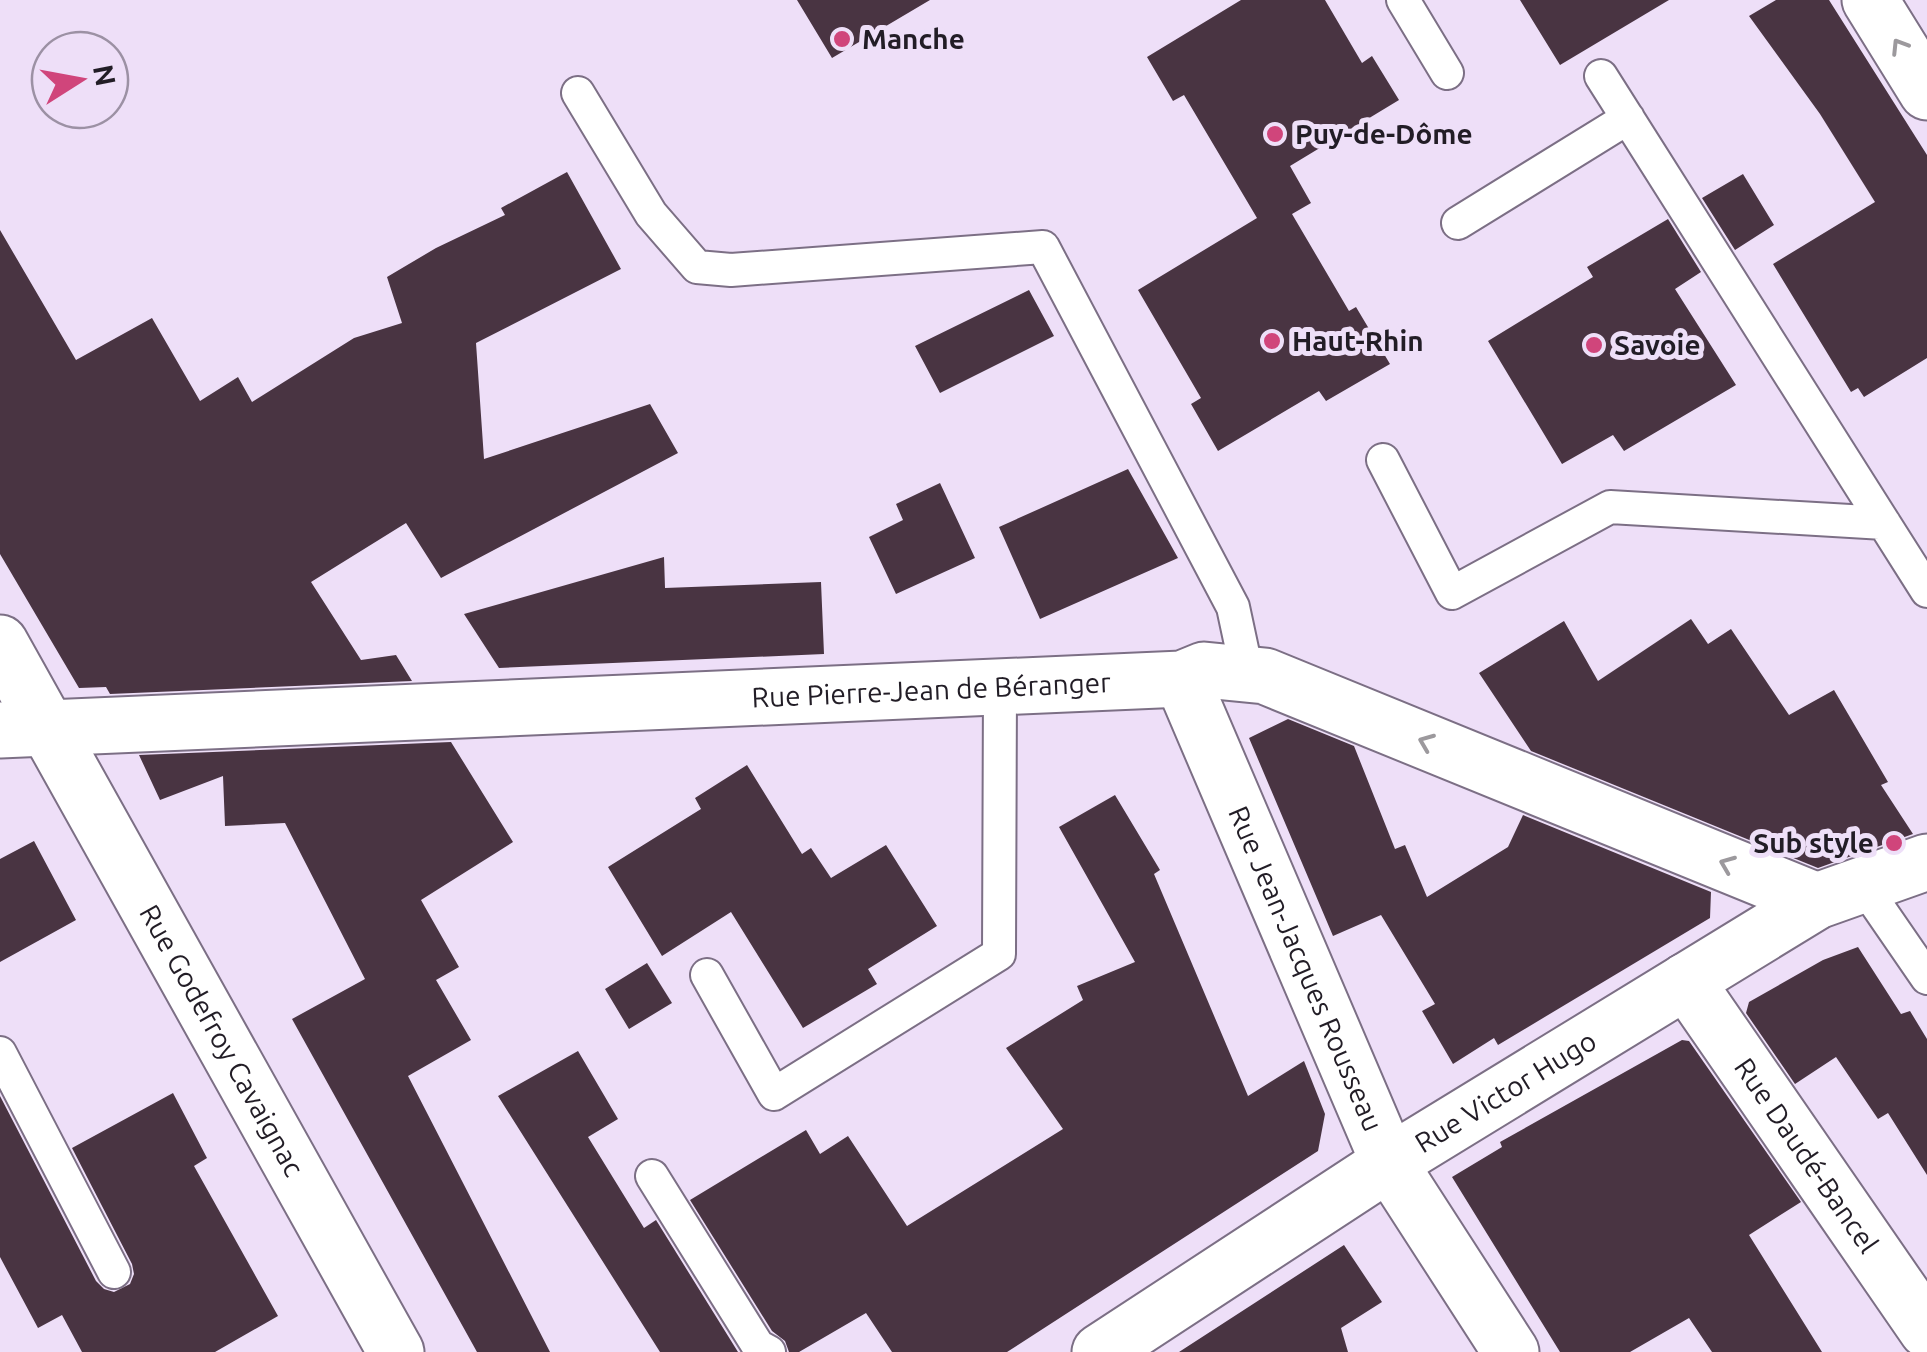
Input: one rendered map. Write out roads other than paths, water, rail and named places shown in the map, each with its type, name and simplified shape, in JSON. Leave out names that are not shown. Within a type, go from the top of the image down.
[{"type":"street","points":[[1870,0],[1927,92]]},
{"type":"street","name":"Rue Godefroy Cavaignac","points":[[0,643],[24,729],[396,1352]]},
{"type":"street","name":"Rue Pierre-Jean de Béranger","points":[[24,729],[1182,679],[1204,670],[1265,676],[1840,893]]},
{"type":"street","name":"Rue Jean-Jacques Rousseau","points":[[1182,679],[1389,1163],[1512,1352]]},
{"type":"street","name":"Rue Victor Hugo","points":[[1100,1352],[1389,1163],[1686,981],[1840,893],[1927,862]]},
{"type":"street","name":"Rue Daudé-Bancel","points":[[1686,981],[1927,1330]]},
{"type":"lane","points":[[1403,0],[1446,73]]},
{"type":"lane","points":[[1601,76],[1927,591]]},
{"type":"lane","points":[[578,93],[651,214],[697,268],[731,270],[1043,246],[1233,608],[1248,677]]},
{"type":"lane","points":[[1458,223],[1628,118]]},
{"type":"lane","points":[[1383,460],[1452,594],[1610,508],[1884,523]]},
{"type":"lane","points":[[707,974],[774,1094],[999,954],[1000,688]]},
{"type":"lane","points":[[1840,893],[1927,978]]},
{"type":"lane","points":[[0,1053],[114,1272]]},
{"type":"lane","points":[[652,1176],[758,1346],[769,1352]]},
{"type":"place","name":"Manche","points":[[842,39]]},
{"type":"place","name":"Puy-de-Dôme","points":[[1275,134]]},
{"type":"place","name":"Haut-Rhin","points":[[1272,341]]},
{"type":"place","name":"Savoie","points":[[1594,345]]},
{"type":"place","name":"Sub style","points":[[1894,843]]}]
